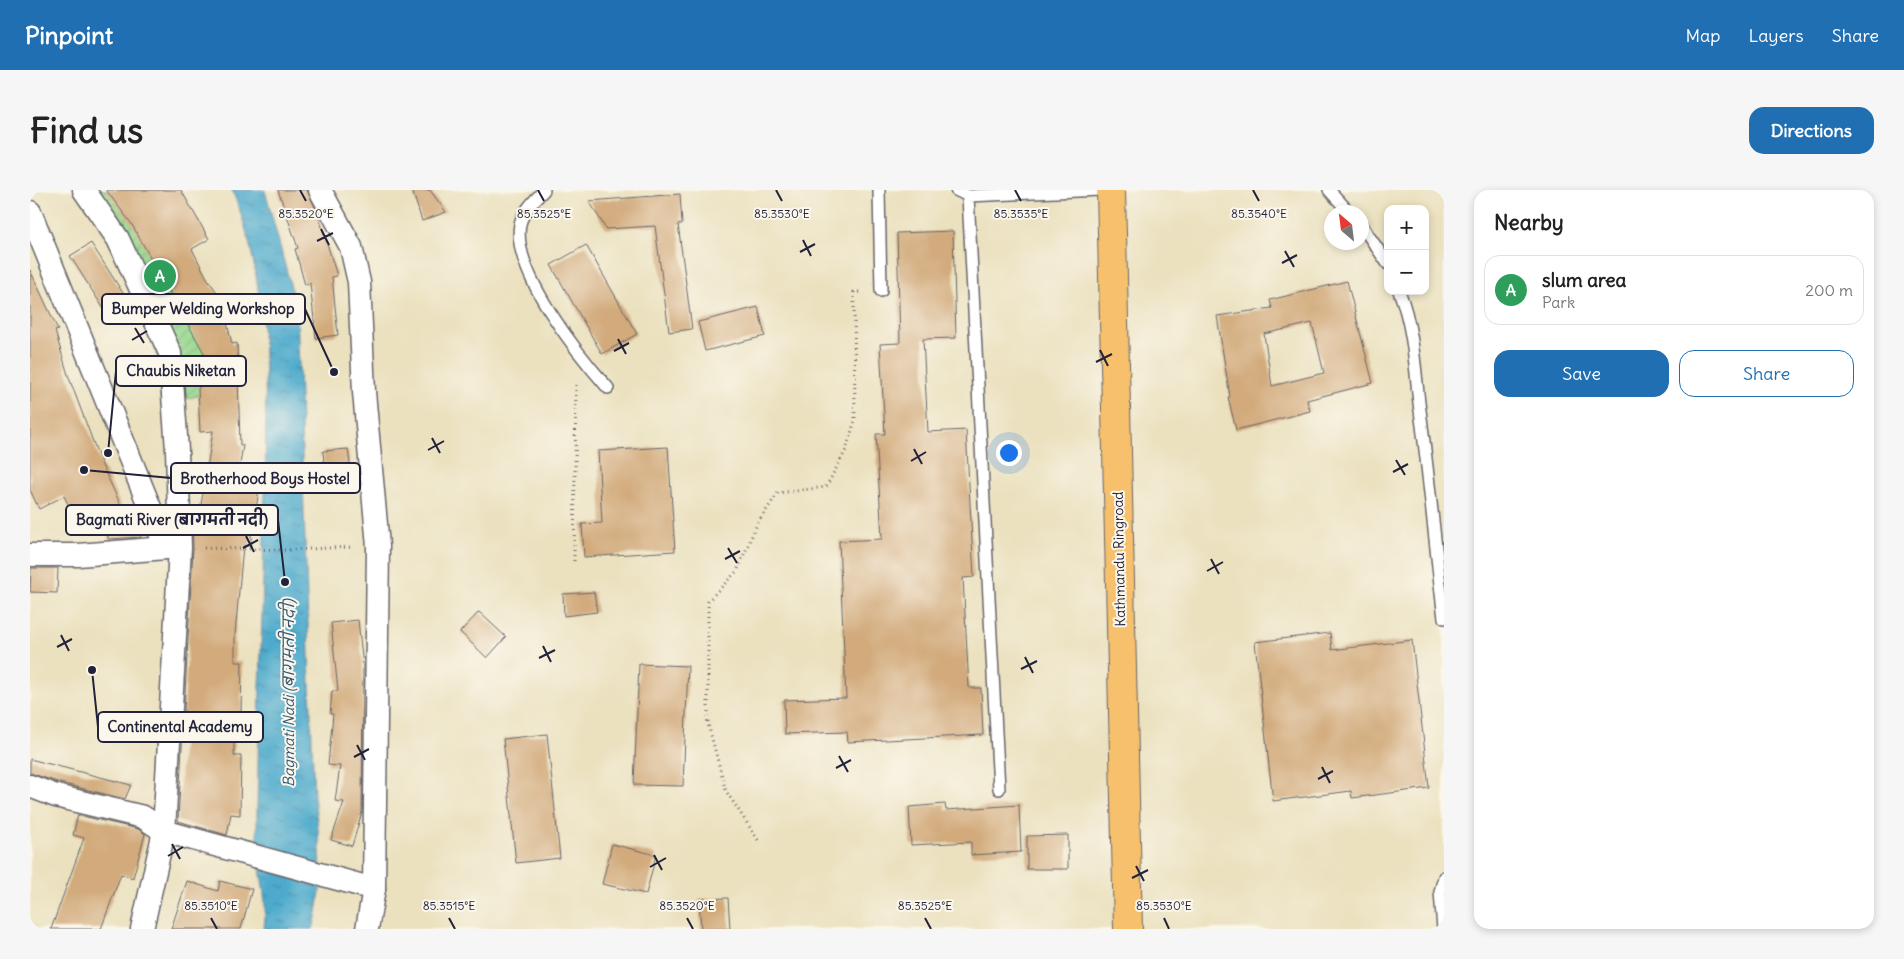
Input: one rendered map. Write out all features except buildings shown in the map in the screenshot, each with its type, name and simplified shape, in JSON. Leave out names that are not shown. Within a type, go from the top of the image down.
[{"type":"highway","name":"Kathmandu Ringroad","points":[[1111,190],[1128,929]]},
{"type":"street","points":[[84,190],[118,239],[170,353],[177,450],[179,547],[164,830],[142,929]]},
{"type":"street","points":[[320,190],[351,247],[360,282],[364,392],[378,546],[374,889],[367,929]]},
{"type":"street","points":[[30,212],[179,547]]},
{"type":"street","points":[[30,555],[78,555],[179,547]]},
{"type":"street","points":[[30,786],[56,796],[143,817],[164,830],[374,889]]},
{"type":"lane","points":[[544,190],[532,203],[520,221],[518,238],[526,268],[576,351],[608,388]]},
{"type":"lane","points":[[879,190],[881,291]]},
{"type":"lane","points":[[956,190],[968,196],[1100,190]]},
{"type":"lane","points":[[1329,190],[1343,205]]},
{"type":"lane","points":[[968,196],[999,789]]},
{"type":"lane","points":[[1369,236],[1384,258]]},
{"type":"lane","points":[[1401,295],[1414,357],[1434,516],[1444,618]]},
{"type":"lane","points":[[1443,929],[1440,892],[1444,877]]},
{"type":"path","points":[[758,840],[726,791],[708,724],[708,601],[737,571],[757,524],[778,493],[826,487],[846,450],[855,420],[854,292],[881,291]]},
{"type":"path","points":[[574,561],[576,351]]},
{"type":"path","points":[[179,547],[286,550],[378,546]]},
{"type":"green space","points":[[75,190],[167,190],[182,214],[210,392],[162,406],[154,338],[102,214]]},
{"type":"water","name":"Bagmati Nadi (बागमती नदी)","points":[[232,190],[265,190],[297,310],[314,797],[321,863],[319,896],[313,929],[264,929],[265,900],[258,854],[257,809],[265,492],[265,378],[259,299],[253,261],[244,224]]},
{"type":"place","name":"slum area","points":[[160,276]]},
{"type":"place","name":"Bumper Welding Workshop","points":[[334,372]]},
{"type":"place","name":"Chaubis Niketan","points":[[108,453]]},
{"type":"place","name":"Brotherhood Boys Hostel","points":[[84,470]]},
{"type":"place","name":"Bagmati River (बागमती नदी)","points":[[285,582]]},
{"type":"place","name":"Continental Academy","points":[[92,670]]}]
